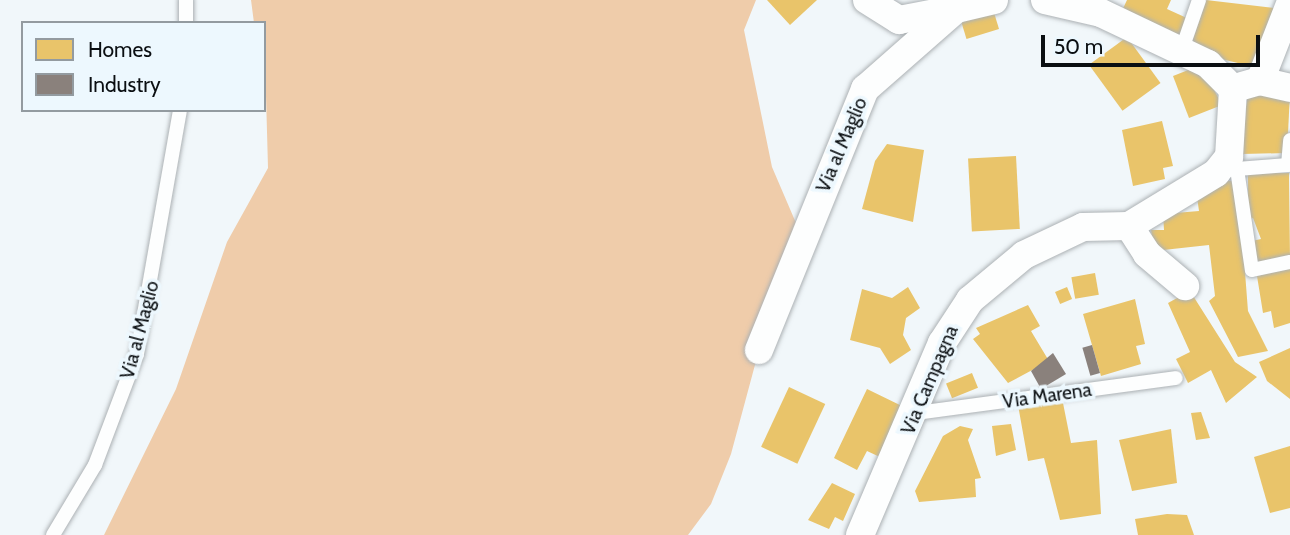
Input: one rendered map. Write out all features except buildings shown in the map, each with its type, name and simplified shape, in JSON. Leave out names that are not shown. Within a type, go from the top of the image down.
[{"type":"street","points":[[867,0],[900,20],[956,9]]},
{"type":"street","name":"Via al Maglio","points":[[759,350],[857,102],[888,65],[956,9],[994,0]]},
{"type":"street","points":[[1045,0],[1101,13],[1208,64],[1233,89],[1232,166],[1129,226],[1147,254],[1185,286]]},
{"type":"street","points":[[1260,81],[1290,4]]},
{"type":"street","points":[[1233,89],[1260,81],[1290,88]]},
{"type":"street","name":"Via Campagna","points":[[860,535],[917,413],[942,343],[984,285],[1083,227],[1129,226]]},
{"type":"lane","points":[[186,0],[186,21]]},
{"type":"lane","points":[[1181,52],[1199,0]]},
{"type":"lane","name":"Via al Maglio","points":[[53,535],[95,465],[137,354],[180,112]]},
{"type":"lane","points":[[1290,140],[1288,165],[1232,166],[1252,270],[1290,262]]},
{"type":"lane","name":"Via Marena","points":[[917,413],[1176,378]]},
{"type":"shaded area","points":[[251,0],[756,0],[744,30],[772,167],[802,237],[759,350],[731,454],[711,504],[688,535],[104,535],[176,389],[227,242],[268,168],[266,21],[254,21]]}]
